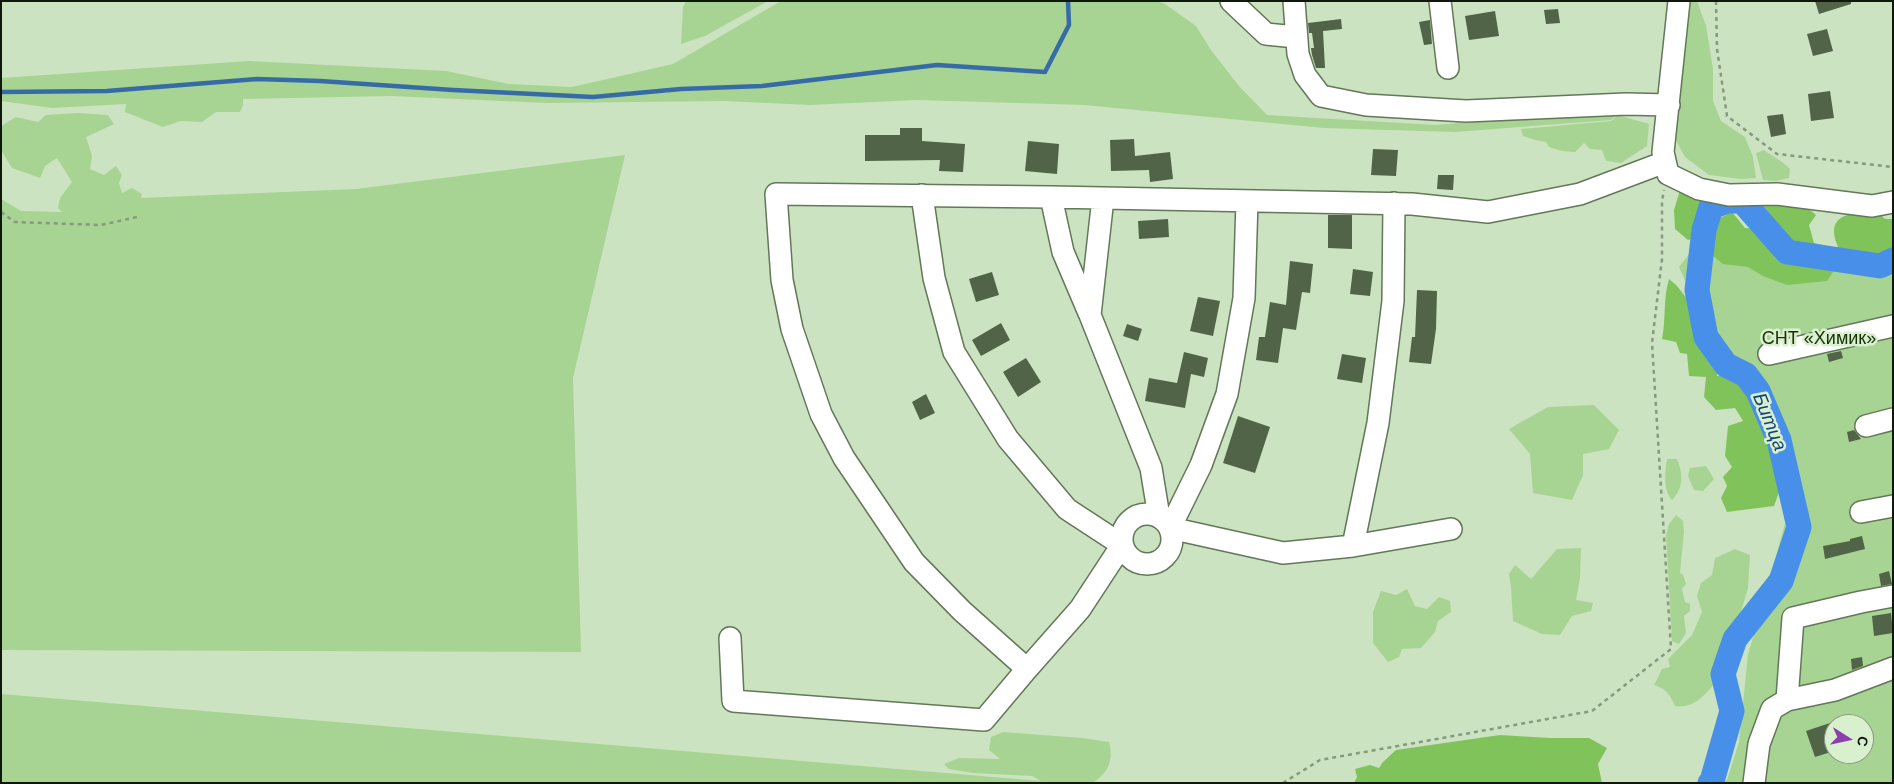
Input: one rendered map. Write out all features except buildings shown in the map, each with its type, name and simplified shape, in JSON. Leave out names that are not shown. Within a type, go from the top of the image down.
[{"type":"lane","points":[[1231,1],[1266,34],[1296,37]]},
{"type":"lane","points":[[1294,1],[1298,54],[1305,75],[1322,96],[1366,105],[1466,111],[1626,104],[1669,105]]},
{"type":"lane","points":[[1440,1],[1448,68]]},
{"type":"lane","points":[[1679,1],[1663,152],[1667,168],[1698,189],[1728,195],[1777,194],[1872,206],[1893,202]]},
{"type":"lane","points":[[1027,669],[962,611],[914,562],[844,458],[821,414],[792,329],[782,280],[776,194],[1394,203],[1488,212],[1580,194],[1667,168]]},
{"type":"lane","points":[[922,195],[934,278],[954,352],[1008,439],[1067,508],[1122,545],[1131,559],[1138,563],[1155,563],[1168,553],[1172,545],[1172,537],[1164,523],[1152,468],[1063,252],[1051,197]]},
{"type":"lane","points":[[1090,315],[1103,198]]},
{"type":"lane","points":[[1164,523],[1201,465],[1227,394],[1244,298],[1247,201]]},
{"type":"lane","points":[[1353,546],[1378,423],[1393,301],[1394,203]]},
{"type":"lane","points":[[1769,354],[1893,326]]},
{"type":"lane","points":[[1866,426],[1893,419]]},
{"type":"lane","points":[[1861,512],[1893,506]]},
{"type":"lane","points":[[730,638],[733,701],[984,720],[1080,608],[1122,545],[1124,529],[1129,522],[1143,514],[1151,514],[1164,523],[1283,553],[1353,546],[1451,529]]},
{"type":"lane","points":[[1787,700],[1793,618],[1893,596]]},
{"type":"lane","points":[[1754,783],[1759,744],[1772,709],[1787,700],[1835,690],[1893,668]]},
{"type":"path","points":[[1716,1],[1717,49],[1727,116],[1777,154],[1893,167]]},
{"type":"path","points":[[1283,783],[1320,760],[1592,711],[1671,649],[1652,343],[1662,259],[1662,200],[1667,168]]},
{"type":"path","points":[[1,212],[15,222],[101,225],[137,217]]},
{"type":"green space","points":[[686,1],[768,1],[705,36],[681,44],[683,7]]},
{"type":"green space","points":[[781,1],[1157,1],[1165,4],[1196,26],[1211,50],[1239,86],[1267,115],[1435,125],[1613,110],[1616,115],[1611,120],[1455,132],[1324,128],[1084,105],[917,100],[810,105],[724,101],[547,103],[391,96],[243,99],[240,112],[216,112],[202,122],[181,121],[163,127],[125,112],[126,104],[52,108],[1,101],[1,78],[249,61],[446,71],[509,84],[572,87],[673,64]]},
{"type":"green space","points":[[1681,1],[1697,1],[1706,26],[1713,69],[1713,101],[1721,121],[1745,137],[1753,157],[1756,178],[1741,179],[1709,175],[1685,157],[1673,135]]},
{"type":"green space","points":[[78,113],[108,115],[114,124],[86,137],[92,156],[90,169],[104,175],[116,166],[122,175],[119,183],[122,193],[132,188],[142,194],[141,198],[356,189],[625,155],[573,378],[581,652],[1,650],[1,199],[21,211],[62,212],[58,208],[60,198],[72,182],[57,158],[45,166],[40,178],[12,168],[1,150],[1,126],[16,117],[38,122],[46,115]]},
{"type":"green space","points":[[1618,115],[1649,124],[1647,146],[1621,163],[1606,161],[1602,150],[1590,149],[1584,143],[1575,152],[1549,147],[1546,142],[1523,136],[1521,129],[1611,121]]},
{"type":"green space","points":[[1764,150],[1790,169],[1789,178],[1776,181],[1763,180],[1756,153]]},
{"type":"green space","points":[[1681,187],[1713,199],[1721,208],[1701,224],[1697,237],[1688,240],[1675,229],[1674,210]]},
{"type":"green space","points":[[1761,203],[1798,206],[1816,215],[1809,225],[1814,243],[1827,246],[1835,269],[1827,281],[1787,285],[1763,276],[1748,267],[1723,264],[1707,251],[1714,221],[1732,212],[1745,228],[1760,229],[1772,244],[1779,235]]},
{"type":"green space","points":[[1879,213],[1885,219],[1893,219],[1893,252],[1879,260],[1842,255],[1834,233],[1836,222],[1849,214]]},
{"type":"green space","name":"СНТ «Химик»","points":[[1696,245],[1719,245],[1817,266],[1893,247],[1893,783],[1722,783],[1727,780],[1739,742],[1748,655],[1786,520],[1791,484],[1764,389],[1755,375],[1723,352],[1706,326],[1679,267]]},
{"type":"green space","points":[[1669,279],[1692,305],[1692,331],[1701,334],[1701,343],[1709,349],[1714,357],[1717,365],[1717,376],[1726,374],[1733,379],[1742,379],[1754,393],[1776,461],[1779,492],[1774,506],[1727,512],[1721,498],[1727,486],[1723,477],[1732,467],[1725,456],[1728,426],[1743,421],[1735,408],[1716,410],[1704,397],[1706,377],[1689,376],[1687,354],[1680,353],[1676,342],[1662,339]]},
{"type":"green space","points":[[1594,405],[1619,430],[1609,449],[1583,454],[1583,475],[1572,500],[1533,493],[1530,454],[1509,429],[1548,407]]},
{"type":"green space","points":[[1667,459],[1677,459],[1681,475],[1679,490],[1672,500],[1666,486]]},
{"type":"green space","points":[[1706,466],[1714,479],[1703,491],[1694,490],[1688,476],[1690,468]]},
{"type":"green space","points":[[1676,515],[1683,521],[1684,531],[1680,573],[1683,575],[1686,584],[1682,589],[1685,602],[1690,604],[1690,611],[1684,616],[1686,633],[1679,644],[1672,641],[1666,535],[1669,524]]},
{"type":"green space","points":[[1581,548],[1580,578],[1576,600],[1593,603],[1591,611],[1572,616],[1560,635],[1542,634],[1513,621],[1509,574],[1515,565],[1531,579],[1557,549]]},
{"type":"green space","points":[[1735,549],[1750,555],[1748,588],[1740,615],[1718,662],[1718,680],[1694,703],[1675,706],[1667,692],[1654,685],[1662,669],[1670,667],[1668,659],[1692,635],[1702,612],[1697,596],[1701,583],[1712,575],[1715,558]]},
{"type":"green space","points":[[1407,589],[1415,606],[1427,609],[1439,597],[1450,601],[1451,612],[1438,621],[1435,632],[1421,648],[1402,649],[1399,657],[1388,662],[1373,643],[1373,612],[1381,591],[1396,595]]},
{"type":"green space","points":[[1,694],[1041,781],[1032,776],[973,773],[949,769],[944,764],[959,758],[1000,759],[989,750],[991,737],[1003,732],[1109,742],[1111,755],[1106,771],[1092,783],[1,783]]},
{"type":"green space","points":[[1500,735],[1589,738],[1607,748],[1598,764],[1602,783],[1354,783],[1357,777],[1355,769],[1370,765],[1379,768],[1396,750]]},
{"type":"waterway","points":[[1,92],[107,91],[257,79],[593,97],[681,89],[762,86],[937,65],[1045,72],[1069,25],[1068,1]]},
{"type":"waterway","name":"Битца","points":[[1710,783],[1732,711],[1723,674],[1735,639],[1781,581],[1799,527],[1779,440],[1758,391],[1746,375],[1726,365],[1706,337],[1697,290],[1704,230],[1711,207],[1728,201],[1742,201],[1787,252],[1880,266],[1893,260]]}]
